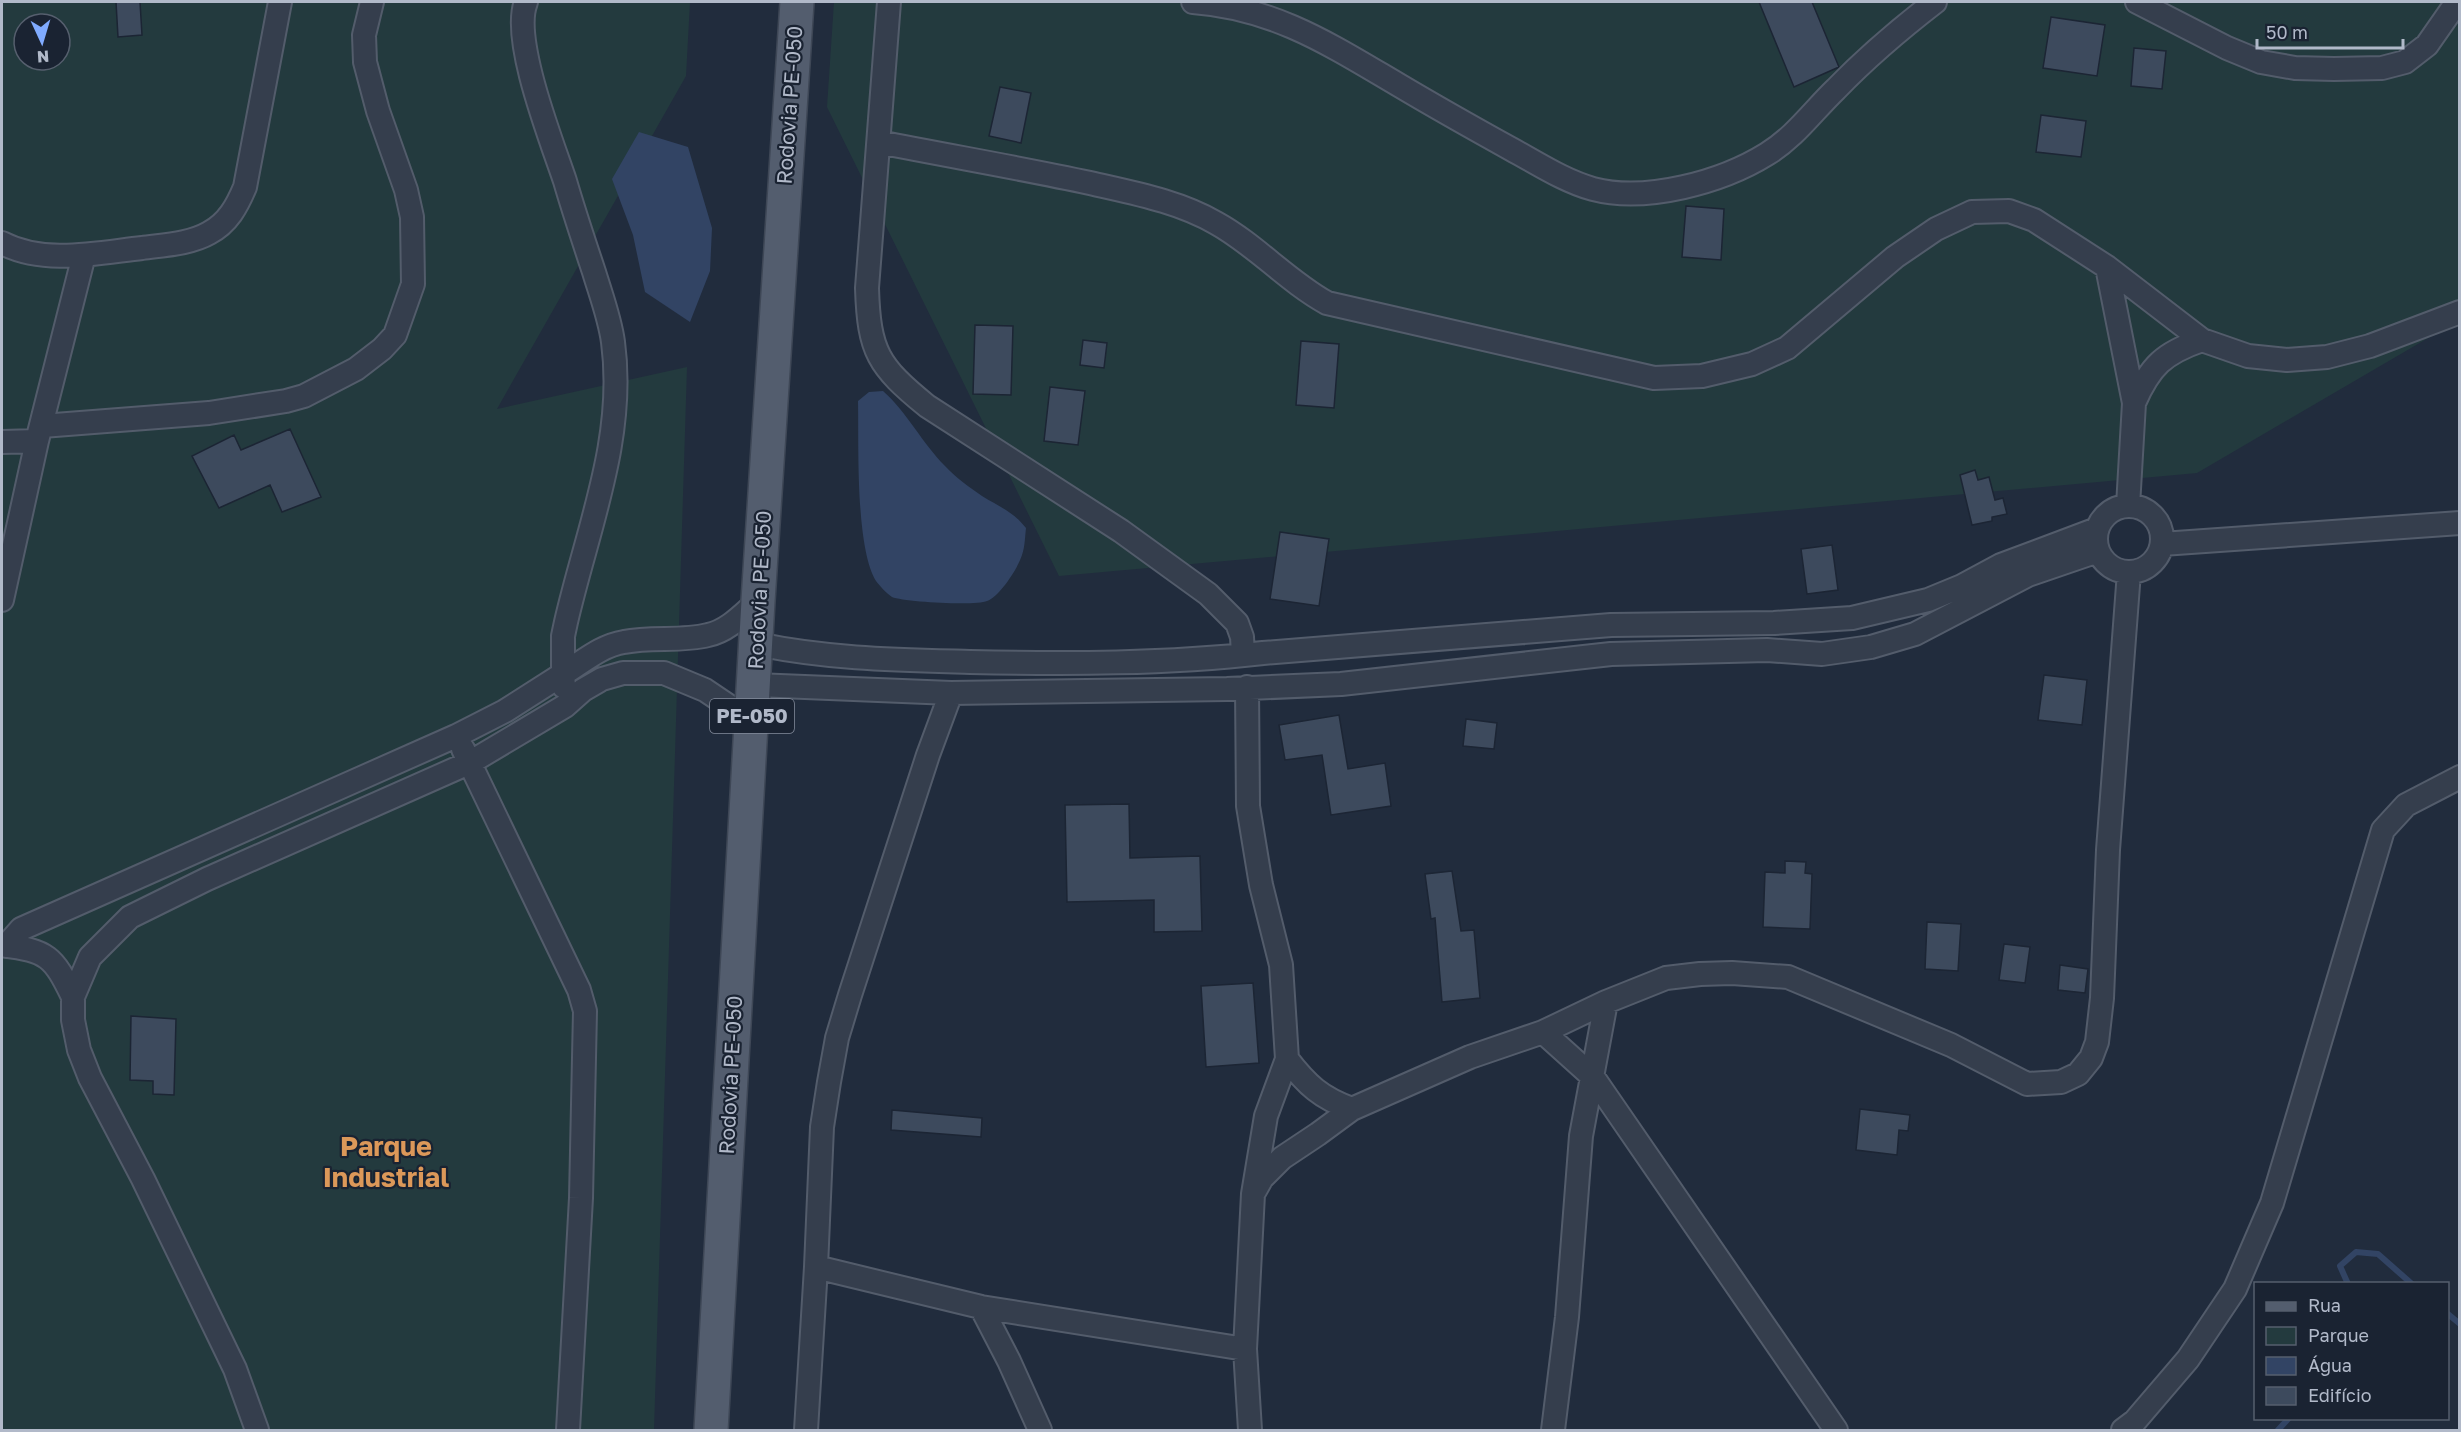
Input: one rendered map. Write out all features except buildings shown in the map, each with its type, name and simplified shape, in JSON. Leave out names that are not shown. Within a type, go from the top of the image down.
[{"type":"main road","name":"Rodovia PE-050","points":[[711,1431],[758,601],[797,2]]},
{"type":"street","points":[[2,243],[10,248],[36,253],[84,255],[200,238],[216,228],[236,208],[245,187],[280,2]]},
{"type":"street","points":[[2,442],[39,434],[286,401],[304,396],[356,369],[382,349],[395,335],[412,284],[412,217],[406,190],[378,111],[365,62],[364,35],[372,2]]},
{"type":"street","points":[[526,2],[523,8],[524,35],[534,85],[603,300],[613,342],[615,393],[611,448],[563,636],[566,706]]},
{"type":"street","points":[[889,2],[867,288],[868,321],[877,355],[898,383],[927,406],[1121,531],[1208,594],[1237,623],[1242,638],[1247,688],[1248,806],[1261,885],[1281,965],[1287,1059],[1266,1116],[1253,1194],[1245,1349],[1250,1431]]},
{"type":"street","points":[[1193,2],[1228,6],[1282,21],[1334,47],[1448,115],[1567,178],[1593,189],[1626,194],[1660,192],[1693,185],[1741,168],[1768,153],[1801,128],[1835,89],[1899,29],[1935,2]]},
{"type":"street","points":[[2137,2],[2227,48],[2261,62],[2295,68],[2334,69],[2382,68],[2405,62],[2427,45],[2457,2]]},
{"type":"street","points":[[879,142],[1060,176],[1165,201],[1215,222],[1285,272],[1306,291],[1327,303],[1654,378],[1702,376],[1752,364],[1787,348],[1895,257],[1936,229],[1972,212],[2010,211],[2034,220],[2107,267],[2202,340],[2248,356],[2287,360],[2327,357],[2370,346],[2460,312]]},
{"type":"street","points":[[2,600],[39,434],[84,255]]},
{"type":"street","points":[[2107,267],[2134,403],[2128,506]]},
{"type":"street","points":[[2134,403],[2142,384],[2163,358],[2176,349],[2202,340]]},
{"type":"street","points":[[754,684],[951,693],[1247,688],[1341,684],[1611,654],[1767,650],[1822,654],[1871,648],[1915,634],[2098,540],[2109,513],[2128,506],[2138,508],[2154,518],[2162,534],[2162,544],[2154,560],[2147,567],[2129,572],[2110,566],[2098,540]]},
{"type":"street","points":[[2162,544],[2460,523]]},
{"type":"street","points":[[757,644],[791,652],[838,657],[1085,664],[1243,655],[1611,625],[1774,623],[1852,618],[1928,600],[1962,586],[2001,565],[2098,540]]},
{"type":"street","points":[[1253,1194],[1262,1178],[1282,1158],[1352,1109],[1470,1057],[1543,1032],[1606,1002],[1666,978],[1732,973],[1788,977],[1952,1046],[2027,1084],[2061,1082],[2078,1074],[2091,1058],[2097,1042],[2102,998],[2108,850],[2129,572]]},
{"type":"street","points":[[4,946],[21,929],[456,736],[505,711],[610,645],[626,641],[709,635],[728,627],[758,601]]},
{"type":"street","points":[[664,673],[669,639]]},
{"type":"street","points":[[1243,655],[1247,688]]},
{"type":"street","points":[[836,688],[838,657]]},
{"type":"street","points":[[919,692],[922,661]]},
{"type":"street","points":[[257,1431],[235,1369],[143,1179],[90,1078],[79,1050],[73,1020],[73,997],[90,957],[130,917],[207,879],[471,762],[566,706],[583,690],[602,679],[623,673],[664,673],[705,690],[752,721]]},
{"type":"street","points":[[806,1431],[822,1127],[837,1038],[928,755],[951,693]]},
{"type":"street","points":[[456,736],[471,762],[579,990],[585,1011],[581,1198],[568,1431]]},
{"type":"street","points":[[2123,1431],[2135,1421],[2188,1359],[2235,1289],[2268,1214],[2292,1144],[2383,830],[2406,805],[2460,777]]},
{"type":"street","points":[[304,802],[316,831]]},
{"type":"street","points":[[4,946],[40,952],[58,968],[73,997]]},
{"type":"street","points":[[1553,1431],[1567,1317],[1580,1145],[1606,1002]]},
{"type":"street","points":[[1543,1032],[1593,1077],[1836,1431]]},
{"type":"street","points":[[1287,1059],[1319,1094],[1332,1102],[1352,1109]]},
{"type":"street","points":[[816,1267],[981,1307],[1245,1349]]},
{"type":"street","points":[[981,1307],[1009,1361],[1040,1431]]},
{"type":"green space","points":[[2,2],[690,2],[686,76],[497,409],[687,367],[654,1430],[2,1430]]},
{"type":"green space","points":[[834,2],[2459,2],[2459,320],[2197,473],[1059,576],[827,107]]},
{"type":"water","points":[[639,132],[688,147],[712,228],[710,271],[690,322],[645,292],[633,235],[612,179]]},
{"type":"water","points":[[883,391],[949,470],[977,493],[1011,513],[1026,528],[1023,552],[1017,567],[1003,588],[987,601],[955,603],[899,599],[890,596],[876,581],[869,565],[861,520],[858,401],[869,392]]},
{"type":"waterway","points":[[2347,1282],[2340,1266],[2356,1252],[2378,1254],[2410,1282]]},
{"type":"waterway","points":[[2449,1315],[2460,1324]]},
{"type":"waterway","points":[[2278,1430],[2287,1420]]},
{"type":"district","name":"Parque Industrial","points":[[386,1162]]}]
